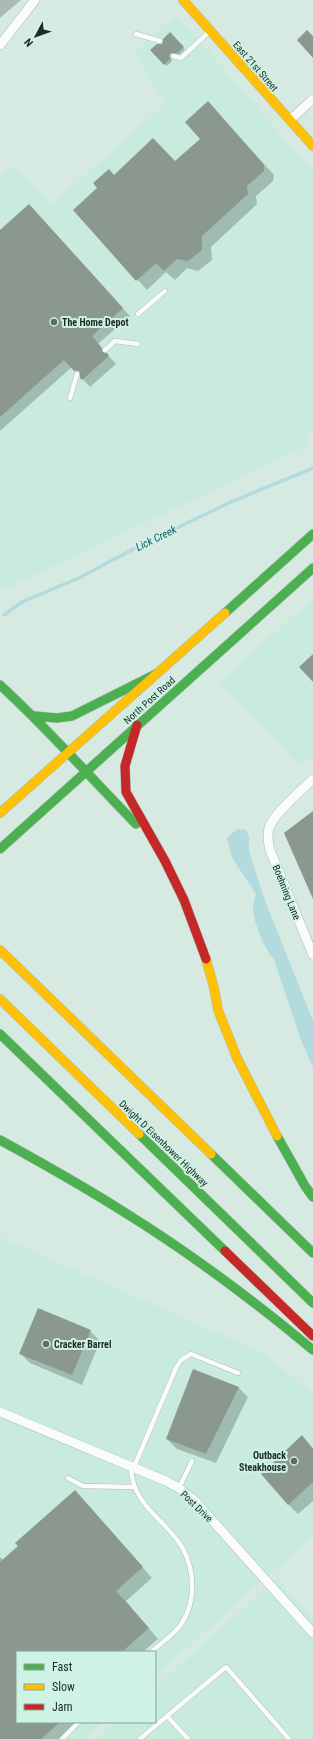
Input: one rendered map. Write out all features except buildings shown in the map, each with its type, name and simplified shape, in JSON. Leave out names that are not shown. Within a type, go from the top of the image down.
[{"type":"main road","name":"East 21st Street","points":[[183,0],[313,146]]},
{"type":"main road","name":"North Post Road","points":[[0,813],[313,534]]},
{"type":"main road","name":"North Post Road","points":[[0,849],[313,568]]},
{"type":"main road","points":[[34,716],[57,718],[72,716],[156,674]]},
{"type":"main road","points":[[0,685],[34,716],[67,753],[154,843]]},
{"type":"main road","points":[[137,725],[127,755],[123,781],[126,792],[165,861],[192,921],[214,988],[218,1010],[237,1058],[269,1122],[305,1186],[313,1197]]},
{"type":"main road","points":[[0,950],[313,1253]]},
{"type":"main road","name":"Dwight D Eisenhower Highway","points":[[0,999],[313,1303]]},
{"type":"main road","points":[[0,1034],[313,1336]]},
{"type":"main road","points":[[0,1140],[91,1191],[143,1223],[239,1290],[283,1324],[313,1350]]},
{"type":"street","points":[[0,45],[36,0]]},
{"type":"street","points":[[290,120],[313,99]]},
{"type":"street","name":"Boehning Lane","points":[[313,779],[276,816],[269,828],[268,839],[270,850],[313,955]]},
{"type":"street","name":"Post Drive","points":[[0,1412],[179,1488],[196,1501],[313,1633]]},
{"type":"lane","points":[[173,56],[181,58],[211,30]]},
{"type":"lane","points":[[136,34],[160,41]]},
{"type":"lane","points":[[138,314],[165,291]]},
{"type":"lane","points":[[105,350],[115,341],[138,344]]},
{"type":"lane","points":[[70,398],[77,374]]},
{"type":"lane","points":[[152,1651],[182,1624],[191,1604],[193,1583],[188,1561],[182,1546],[144,1503],[135,1487],[132,1467],[176,1368],[181,1360],[191,1354],[238,1373]]},
{"type":"lane","points":[[179,1488],[192,1461]]},
{"type":"lane","points":[[68,1478],[83,1486],[135,1487]]},
{"type":"lane","points":[[140,1739],[226,1667],[289,1739]]},
{"type":"lane","points":[[167,1716],[188,1739]]},
{"type":"lane","points":[[62,1739],[78,1723]]},
{"type":"shaded area","points":[[176,14],[313,171],[313,429],[307,435],[305,447],[7,588],[0,586],[0,178],[13,165],[51,205],[167,102],[153,85],[135,52]]},
{"type":"shaded area","points":[[313,598],[313,755],[300,767],[220,682]]},
{"type":"shaded area","points":[[0,1237],[263,1353],[313,1393],[313,1536],[156,1675],[156,1651],[16,1651],[16,1723],[103,1723],[84,1739],[0,1739]]},
{"type":"shaded area","points":[[277,1578],[313,1619],[313,1739],[97,1739],[115,1723],[156,1723],[156,1686]]},
{"type":"water","points":[[238,829],[246,830],[249,837],[249,851],[264,898],[313,1021],[313,1067],[302,1043],[274,960],[266,949],[257,927],[253,913],[256,894],[232,857],[227,838]]},
{"type":"waterway","name":"Lick Creek","points":[[4,615],[22,602],[79,578],[141,545],[231,502],[313,468]]},
{"type":"traffic: fast","points":[[225,613],[313,534]]},
{"type":"traffic: fast","points":[[0,849],[313,568]]},
{"type":"traffic: fast","points":[[34,716],[57,718],[72,716],[156,674]]},
{"type":"traffic: fast","points":[[0,685],[52,736],[136,824]]},
{"type":"traffic: fast","points":[[0,1034],[225,1251]]},
{"type":"traffic: fast","points":[[139,1134],[313,1303]]},
{"type":"traffic: fast","points":[[277,1136],[305,1186],[313,1197]]},
{"type":"traffic: fast","points":[[0,1140],[93,1193],[197,1260],[313,1350]]},
{"type":"traffic: fast","points":[[211,1154],[313,1253]]},
{"type":"traffic: slow","points":[[183,0],[313,146]]},
{"type":"traffic: slow","points":[[0,813],[225,613]]},
{"type":"traffic: slow","points":[[0,950],[211,1154]]},
{"type":"traffic: slow","points":[[206,959],[218,1010],[237,1058],[277,1136]]},
{"type":"traffic: slow","points":[[0,999],[139,1134]]},
{"type":"traffic: jam","points":[[137,725],[125,766],[126,792],[165,861],[184,900],[206,959]]},
{"type":"traffic: jam","points":[[225,1251],[313,1336]]},
{"type":"place","name":"The Home Depot","points":[[54,322]]},
{"type":"place","name":"Cracker Barrel","points":[[46,1344]]},
{"type":"place","name":"Outback Steakhouse","points":[[294,1461]]}]
